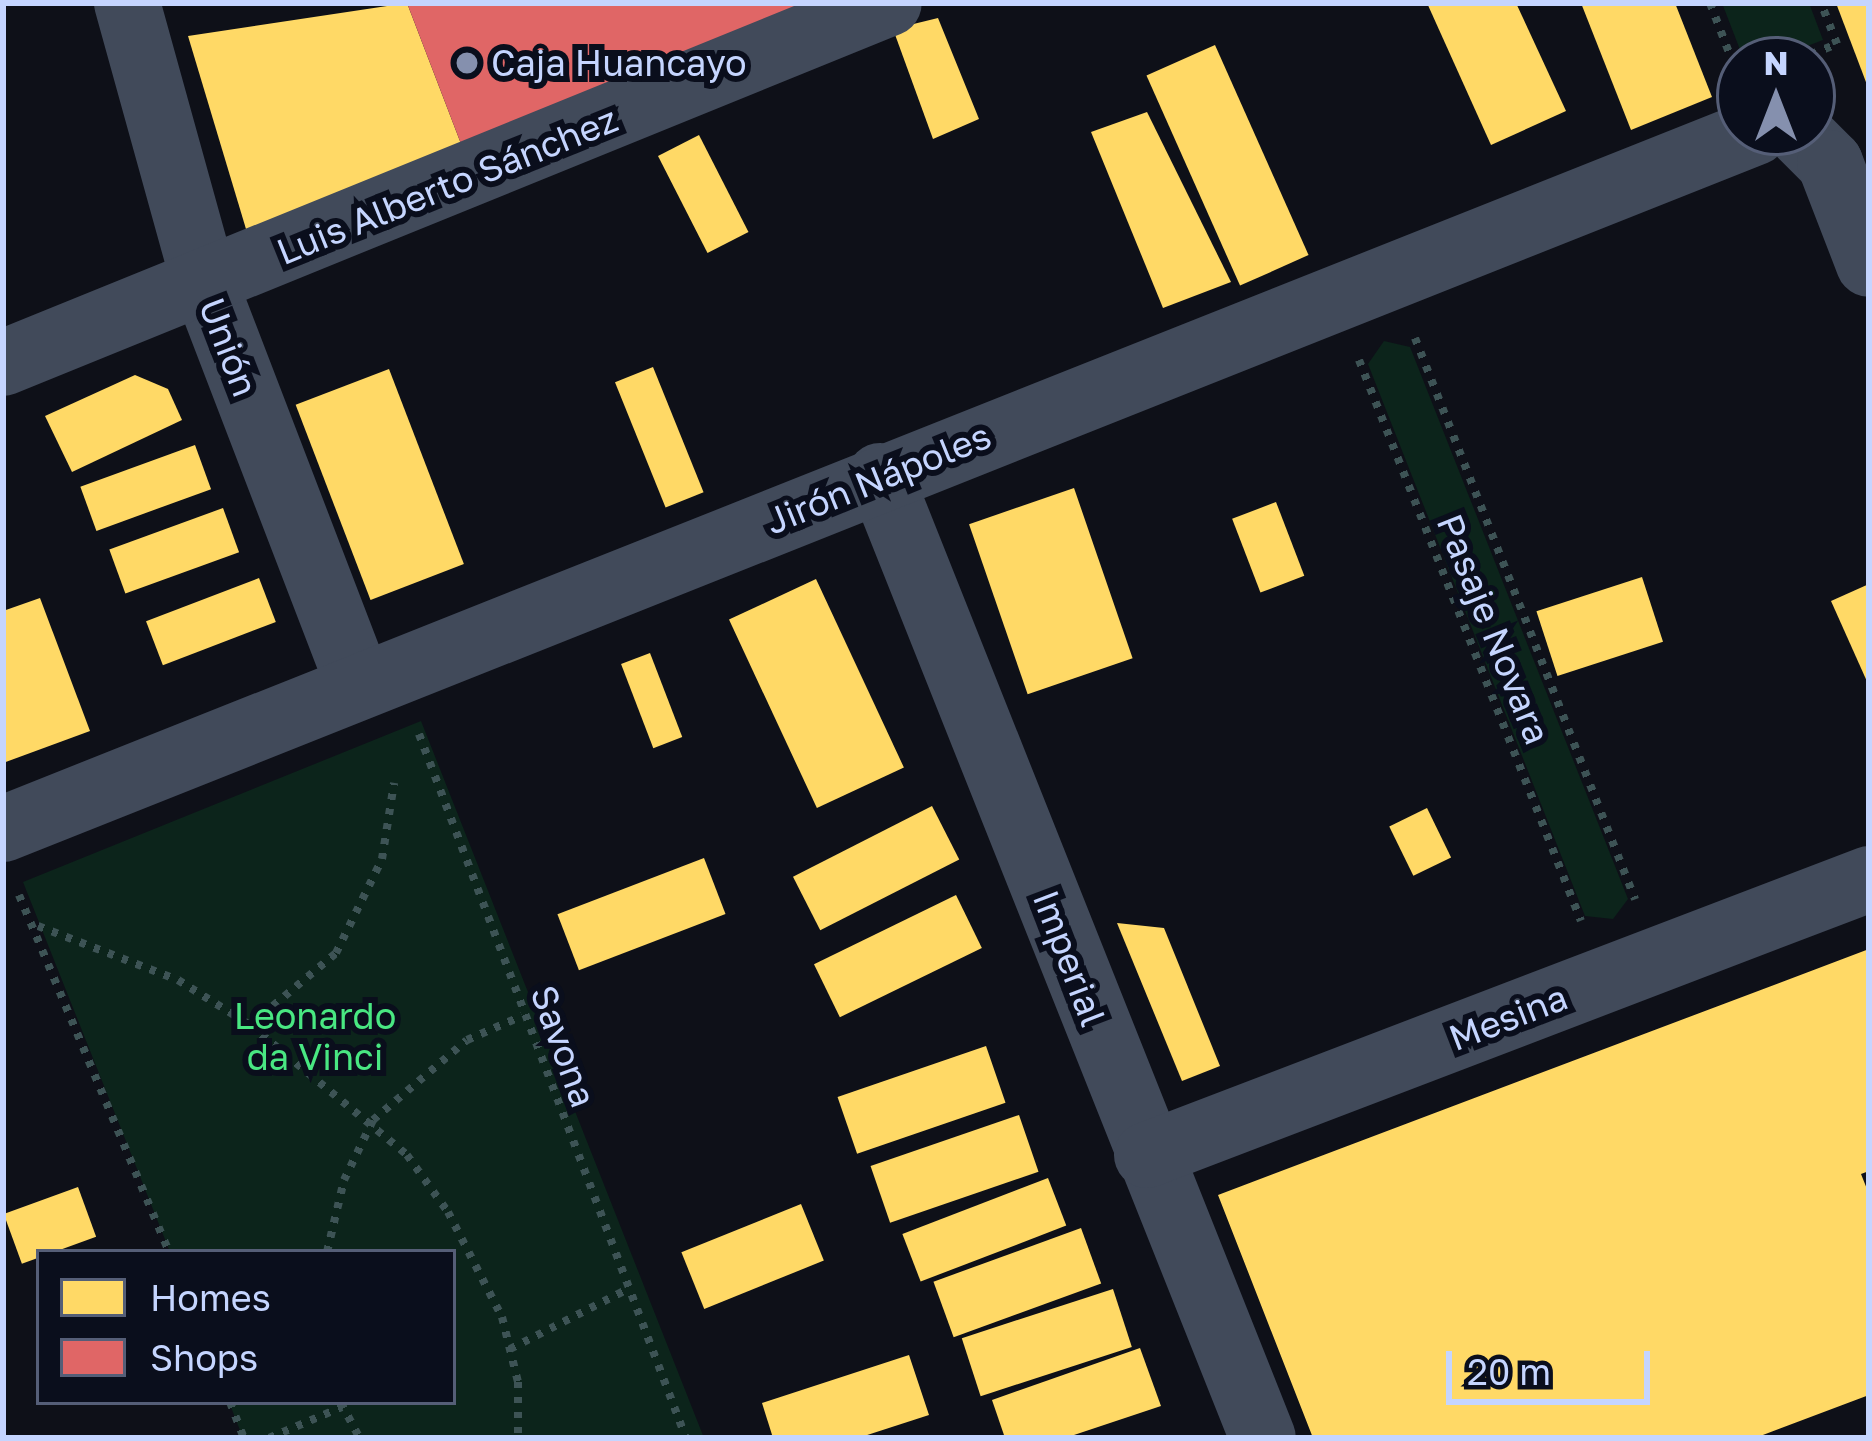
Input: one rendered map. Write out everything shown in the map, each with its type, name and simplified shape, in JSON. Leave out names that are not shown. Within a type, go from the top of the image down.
[{"type":"street","name":"Unión","points":[[127,3],[205,284],[376,677]]},
{"type":"street","name":"Luis Alberto Sánchez","points":[[3,363],[890,3]]},
{"type":"street","name":"Jirón Nápoles","points":[[9,858],[376,677],[1716,147]]},
{"type":"street","points":[[1823,156],[1830,163],[1869,264]]},
{"type":"street","name":"Imperial","points":[[880,476],[1263,1438]]},
{"type":"street","name":"Mesina","points":[[1147,1155],[1869,879]]},
{"type":"path","points":[[1710,3],[1723,36]]},
{"type":"path","points":[[1821,3],[1834,36]]},
{"type":"path","points":[[1362,286],[1631,969]]},
{"type":"path","name":"Pasaje Novara","points":[[1362,286],[1631,969]]},
{"type":"path","name":"Savona","points":[[376,677],[522,1016],[686,1438]]},
{"type":"path","points":[[250,1025],[336,953],[382,859],[394,783]]},
{"type":"path","points":[[9,858],[168,1249]]},
{"type":"path","points":[[38,926],[178,980],[250,1025],[373,1120],[448,1212],[510,1349],[518,1438]]},
{"type":"path","points":[[328,1249],[344,1180],[373,1120],[466,1040],[522,1016]]},
{"type":"path","points":[[510,1349],[628,1289]]},
{"type":"path","points":[[231,1405],[244,1438]]},
{"type":"path","points":[[269,1438],[339,1405]]},
{"type":"path","points":[[342,1405],[360,1438]]},
{"type":"green space","points":[[1722,3],[1809,3],[1821,36],[1735,36]]},
{"type":"green space","points":[[1384,341],[1410,347],[1628,899],[1613,919],[1585,916],[1368,364]]},
{"type":"green space","name":"Leonardo da Vinci","points":[[421,721],[704,1438],[243,1438],[230,1405],[456,1405],[456,1249],[169,1249],[23,882]]},
{"type":"building: Homes","points":[[407,3],[463,149],[249,239],[188,36]]},
{"type":"building: Homes","points":[[1427,3],[1516,3],[1566,111],[1491,145]]},
{"type":"building: Homes","points":[[1581,3],[1675,3],[1712,97],[1631,130]]},
{"type":"building: Homes","points":[[1836,3],[1869,3],[1869,90]]},
{"type":"building: Homes","points":[[938,18],[979,119],[933,139],[893,29]]},
{"type":"building: Homes","points":[[1215,45],[1309,255],[1240,286],[1146,76]]},
{"type":"building: Homes","points":[[1147,112],[1231,282],[1163,308],[1091,132]]},
{"type":"building: Homes","points":[[699,135],[748,232],[707,253],[658,156]]},
{"type":"building: Homes","points":[[653,367],[704,492],[666,508],[615,382]]},
{"type":"building: Homes","points":[[389,369],[464,564],[371,600],[296,405]]},
{"type":"building: Homes","points":[[135,375],[168,389],[182,420],[72,472],[45,416]]},
{"type":"building: Homes","points":[[195,445],[211,489],[96,531],[80,487]]},
{"type":"building: Homes","points":[[1074,488],[1133,658],[1028,694],[969,524]]},
{"type":"building: Homes","points":[[1276,502],[1304,576],[1260,593],[1232,519]]},
{"type":"building: Homes","points":[[223,508],[239,552],[125,594],[109,549]]},
{"type":"building: Homes","points":[[1642,577],[1663,642],[1557,676],[1536,611]]},
{"type":"building: Homes","points":[[259,578],[276,622],[163,665],[146,621]]},
{"type":"building: Homes","points":[[816,579],[904,768],[817,808],[729,620]]},
{"type":"building: Homes","points":[[1869,584],[1869,686],[1831,601]]},
{"type":"building: Homes","points":[[40,598],[90,731],[3,763],[3,611]]},
{"type":"building: Homes","points":[[650,653],[682,737],[653,748],[621,664]]},
{"type":"building: Homes","points":[[932,806],[959,859],[820,930],[793,877]]},
{"type":"building: Homes","points":[[1427,808],[1451,857],[1413,876],[1389,826]]},
{"type":"building: Homes","points":[[704,858],[726,914],[579,970],[557,914]]},
{"type":"building: Homes","points":[[956,895],[982,948],[840,1017],[814,964]]},
{"type":"building: Homes","points":[[1117,923],[1164,928],[1220,1066],[1182,1081]]},
{"type":"building: Homes","points":[[1869,949],[1869,1171],[1861,1174],[1869,1194],[1869,1395],[1755,1438],[1313,1438],[1218,1195]]},
{"type":"building: Homes","points":[[986,1046],[1006,1103],[857,1154],[838,1097]]},
{"type":"building: Homes","points":[[1019,1115],[1039,1172],[890,1223],[871,1166]]},
{"type":"building: Homes","points":[[1048,1178],[1066,1226],[921,1282],[902,1234]]},
{"type":"building: Homes","points":[[78,1187],[96,1237],[63,1249],[36,1249],[36,1259],[22,1264],[4,1214]]},
{"type":"building: Homes","points":[[801,1204],[824,1261],[704,1309],[681,1252]]},
{"type":"building: Homes","points":[[1081,1228],[1101,1283],[954,1337],[933,1282]]},
{"type":"building: Homes","points":[[1113,1289],[1132,1347],[981,1396],[962,1338]]},
{"type":"building: Homes","points":[[1140,1348],[1161,1406],[1065,1438],[1005,1438],[992,1400]]},
{"type":"building: Homes","points":[[909,1355],[929,1415],[858,1438],[773,1438],[762,1403]]},
{"type":"building: Shops","points":[[407,3],[817,3],[463,149]]},
{"type":"place","name":"Caja Huancayo","points":[[467,63]]}]
